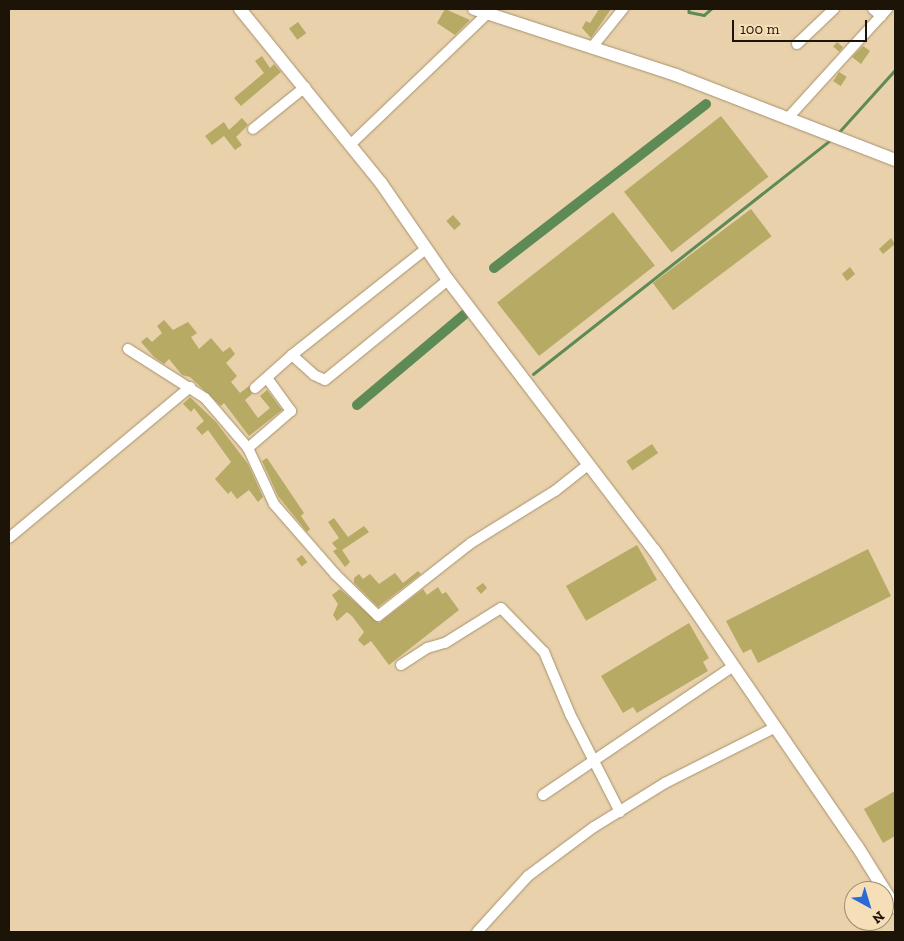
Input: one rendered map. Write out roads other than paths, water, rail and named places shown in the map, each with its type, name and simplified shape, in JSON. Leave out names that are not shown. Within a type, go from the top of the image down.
[{"type":"street","points":[[240,9],[351,144],[448,280],[654,550],[732,667],[857,846],[895,907]]},
{"type":"street","points":[[474,9],[490,11],[593,46],[895,160]]},
{"type":"street","points":[[593,46],[623,9]]},
{"type":"street","points":[[797,44],[834,9]]},
{"type":"street","points":[[351,144],[490,11]]},
{"type":"street","points":[[787,119],[880,11]]},
{"type":"street","points":[[252,129],[305,87]]},
{"type":"street","points":[[255,388],[292,355],[427,248]]},
{"type":"street","points":[[292,355],[320,380],[325,380],[448,280]]},
{"type":"street","points":[[128,349],[190,387],[214,407],[248,448],[282,516],[378,616],[465,547],[555,491],[589,464]]},
{"type":"street","points":[[248,448],[291,411],[267,378]]},
{"type":"street","points":[[9,538],[190,387]]},
{"type":"street","points":[[401,665],[427,648],[445,643],[501,608],[544,652],[570,714],[620,812]]},
{"type":"street","points":[[543,795],[732,667]]},
{"type":"street","points":[[477,932],[528,876],[620,812],[665,783],[774,728]]},
{"type":"waterway","points":[[689,9],[689,12],[704,15],[711,9]]},
{"type":"waterway","points":[[838,133],[895,70]]},
{"type":"waterway","points":[[494,268],[706,104]]},
{"type":"waterway","points":[[533,374],[830,140]]},
{"type":"waterway","points":[[357,405],[465,314]]}]
